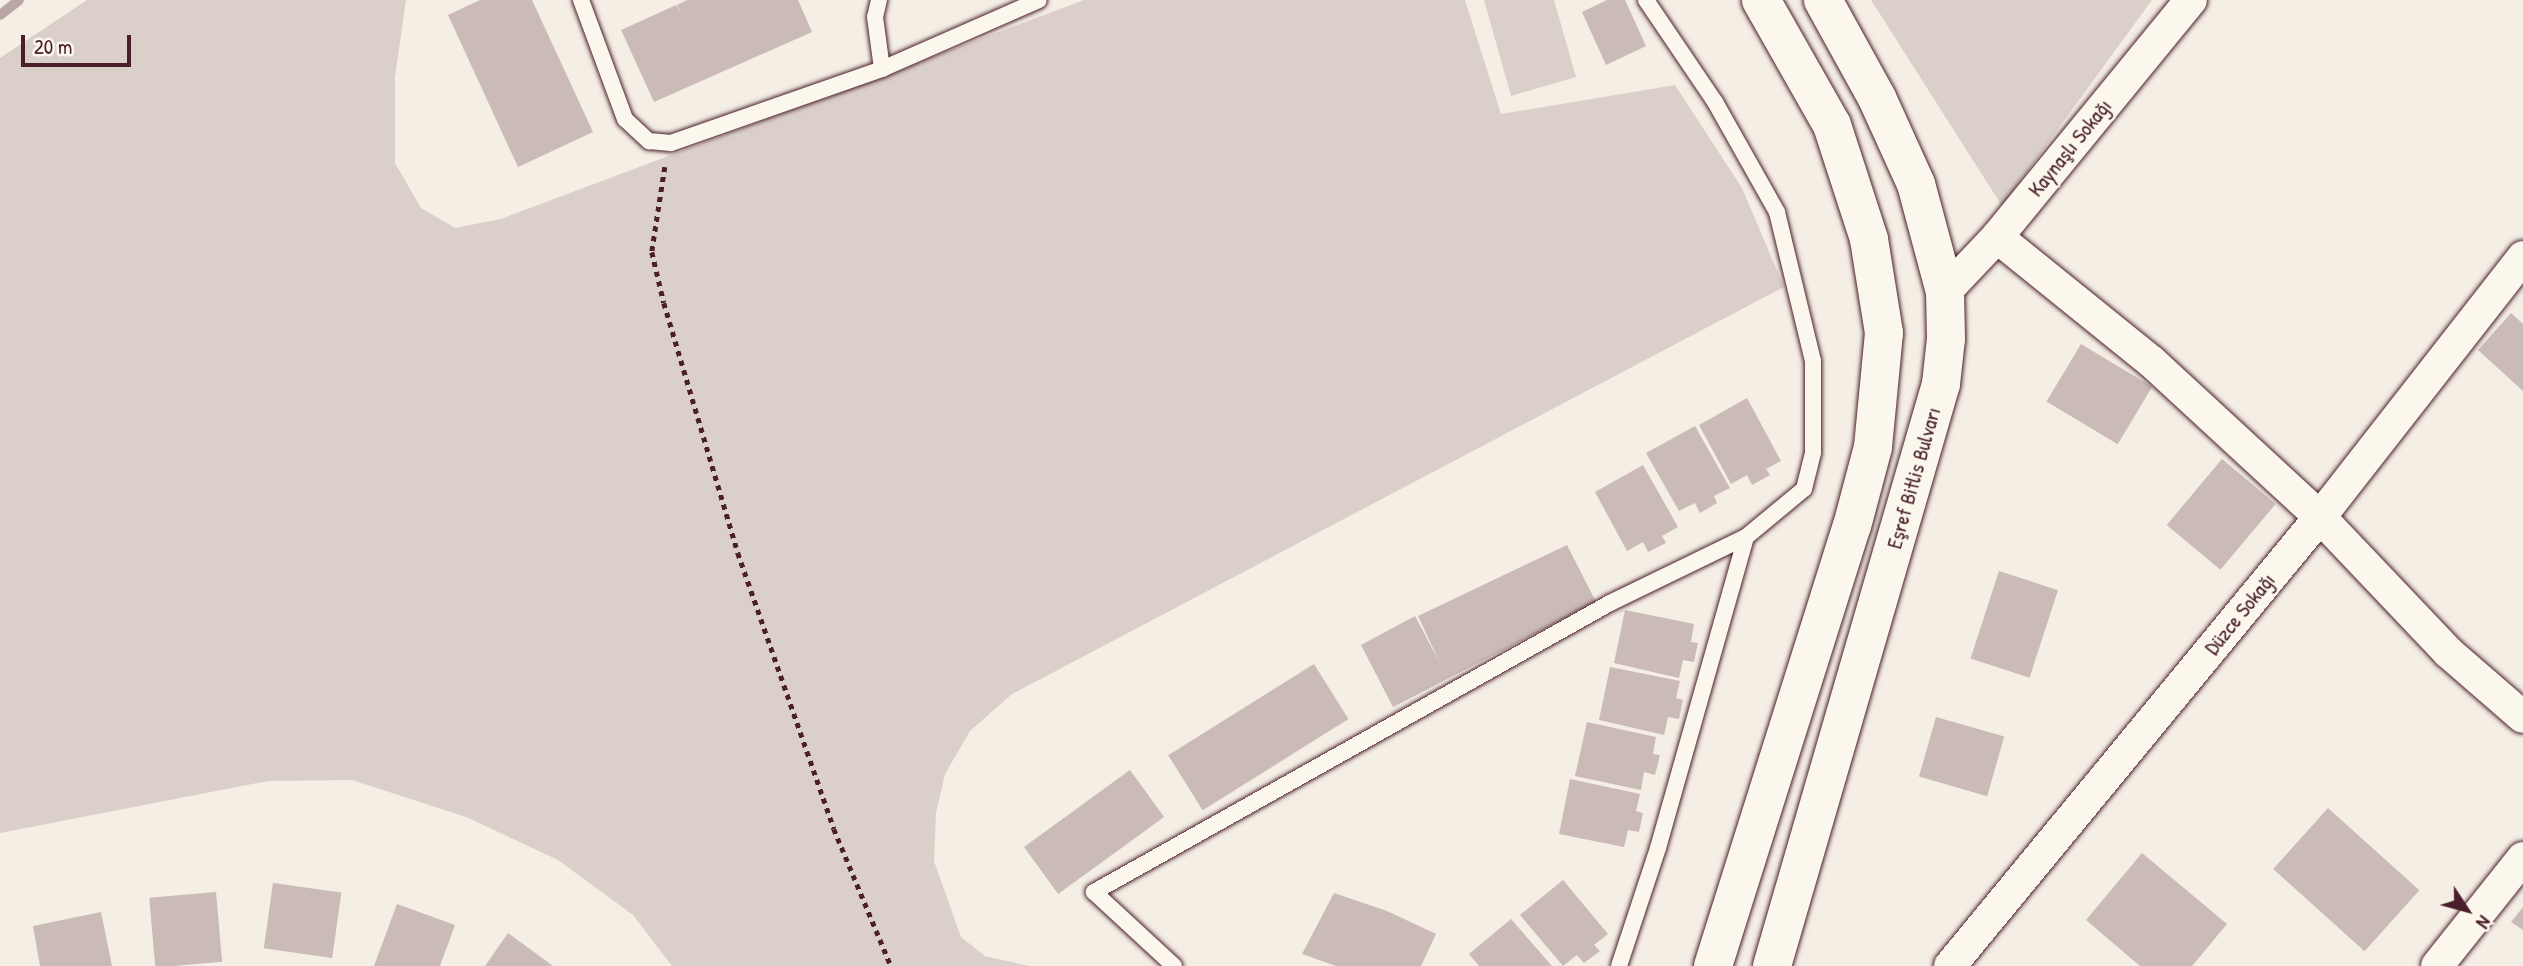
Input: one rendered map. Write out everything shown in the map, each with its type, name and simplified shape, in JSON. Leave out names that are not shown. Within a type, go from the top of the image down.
[{"type":"main road","points":[[1713,966],[1852,526],[1873,447],[1884,346],[1869,239],[1832,125],[1761,0]]},
{"type":"main road","name":"Eşref Bitlis Bulvarı","points":[[1772,966],[1941,384],[1945,292],[1916,184],[1877,98],[1823,0]]},
{"type":"street","name":"Kaynaşlı Sokağı","points":[[1945,292],[1997,237],[2192,0]]},
{"type":"street","points":[[1997,237],[2152,362],[2320,517],[2448,652],[2523,717]]},
{"type":"street","name":"Düzce Sokağı","points":[[1950,966],[2320,517],[2523,257]]},
{"type":"street","points":[[2437,966],[2523,858]]},
{"type":"lane","points":[[581,0],[625,120],[649,141],[671,143],[882,69],[1039,0]]},
{"type":"lane","points":[[879,0],[876,17],[882,69]]},
{"type":"lane","points":[[1174,966],[1094,892],[1610,603],[1746,537],[1804,489],[1813,452],[1813,362],[1777,212],[1715,102],[1646,0]]},
{"type":"lane","points":[[1619,966],[1658,848],[1746,537]]},
{"type":"path","points":[[671,143],[656,201],[652,253],[664,303],[742,567],[834,829],[891,966]]},
{"type":"shaded area","points":[[87,0],[406,0],[395,77],[395,163],[421,208],[455,228],[501,219],[1084,0],[1465,0],[1501,114],[1675,85],[1742,188],[1784,287],[1012,694],[970,731],[945,774],[936,813],[934,861],[961,937],[985,956],[1029,966],[672,966],[633,915],[558,860],[466,817],[352,780],[268,781],[0,833],[0,58]]},
{"type":"shaded area","points":[[1484,0],[1554,0],[1576,77],[1511,96]]},
{"type":"shaded area","points":[[1871,0],[2152,0],[2002,206]]},
{"type":"building","points":[[480,0],[532,0],[593,132],[518,167],[448,15]]},
{"type":"building","points":[[687,0],[798,0],[812,32],[654,102],[621,30],[676,5],[682,16],[677,5]]},
{"type":"building","points":[[1607,0],[1625,0],[1646,46],[1606,65],[1582,12]]},
{"type":"building","points":[[2511,313],[2523,324],[2523,391],[2478,350]]},
{"type":"building","points":[[2081,344],[2152,387],[2118,444],[2046,401]]},
{"type":"building","points":[[1747,398],[1781,461],[1766,469],[1770,475],[1752,485],[1747,475],[1731,484],[1699,425]]},
{"type":"building","points":[[1695,426],[1730,488],[1714,496],[1717,503],[1700,513],[1695,503],[1679,511],[1646,453]]},
{"type":"building","points":[[2222,459],[2276,504],[2220,570],[2167,525]]},
{"type":"building","points":[[1643,465],[1678,527],[1662,536],[1666,543],[1648,552],[1643,542],[1627,551],[1595,492]]},
{"type":"building","points":[[1567,545],[1596,602],[1393,707],[1361,645],[1415,616],[1440,663],[1418,616]]},
{"type":"building","points":[[1999,571],[2058,590],[2030,678],[1971,658]]},
{"type":"building","points":[[1625,610],[1694,624],[1691,642],[1698,643],[1694,662],[1683,660],[1679,678],[1614,663]]},
{"type":"building","points":[[1314,664],[1348,719],[1203,810],[1168,755]]},
{"type":"building","points":[[1610,667],[1680,681],[1676,698],[1683,700],[1679,719],[1668,717],[1664,735],[1599,720]]},
{"type":"building","points":[[1936,717],[2004,737],[1987,796],[1919,777]]},
{"type":"building","points":[[1587,722],[1656,737],[1653,754],[1660,755],[1655,775],[1644,772],[1641,790],[1575,776]]},
{"type":"building","points":[[1130,770],[1164,817],[1058,894],[1024,847]]},
{"type":"building","points":[[1570,779],[1640,794],[1636,811],[1643,813],[1639,832],[1628,830],[1624,847],[1559,834]]},
{"type":"building","points":[[2328,808],[2419,890],[2365,951],[2273,869]]},
{"type":"building","points":[[2142,853],[2227,924],[2192,966],[2140,966],[2086,920]]},
{"type":"building","points":[[1563,880],[1608,934],[1594,945],[1600,951],[1584,963],[1577,955],[1563,966],[1520,915]]},
{"type":"building","points":[[273,883],[341,893],[332,958],[264,948]]},
{"type":"building","points":[[216,892],[222,962],[155,966],[149,898]]},
{"type":"building","points":[[1334,893],[1387,911],[1436,934],[1421,966],[1336,966],[1302,954]]},
{"type":"building","points":[[397,904],[455,925],[440,966],[374,966]]},
{"type":"building","points":[[2523,907],[2523,930],[2511,922]]},
{"type":"building","points":[[101,912],[112,966],[40,966],[33,926]]},
{"type":"building","points":[[1511,919],[1552,966],[1479,966],[1469,954]]},
{"type":"building","points":[[508,933],[553,966],[485,966]]},
{"type":"waterway","points":[[0,15],[19,0]]}]
